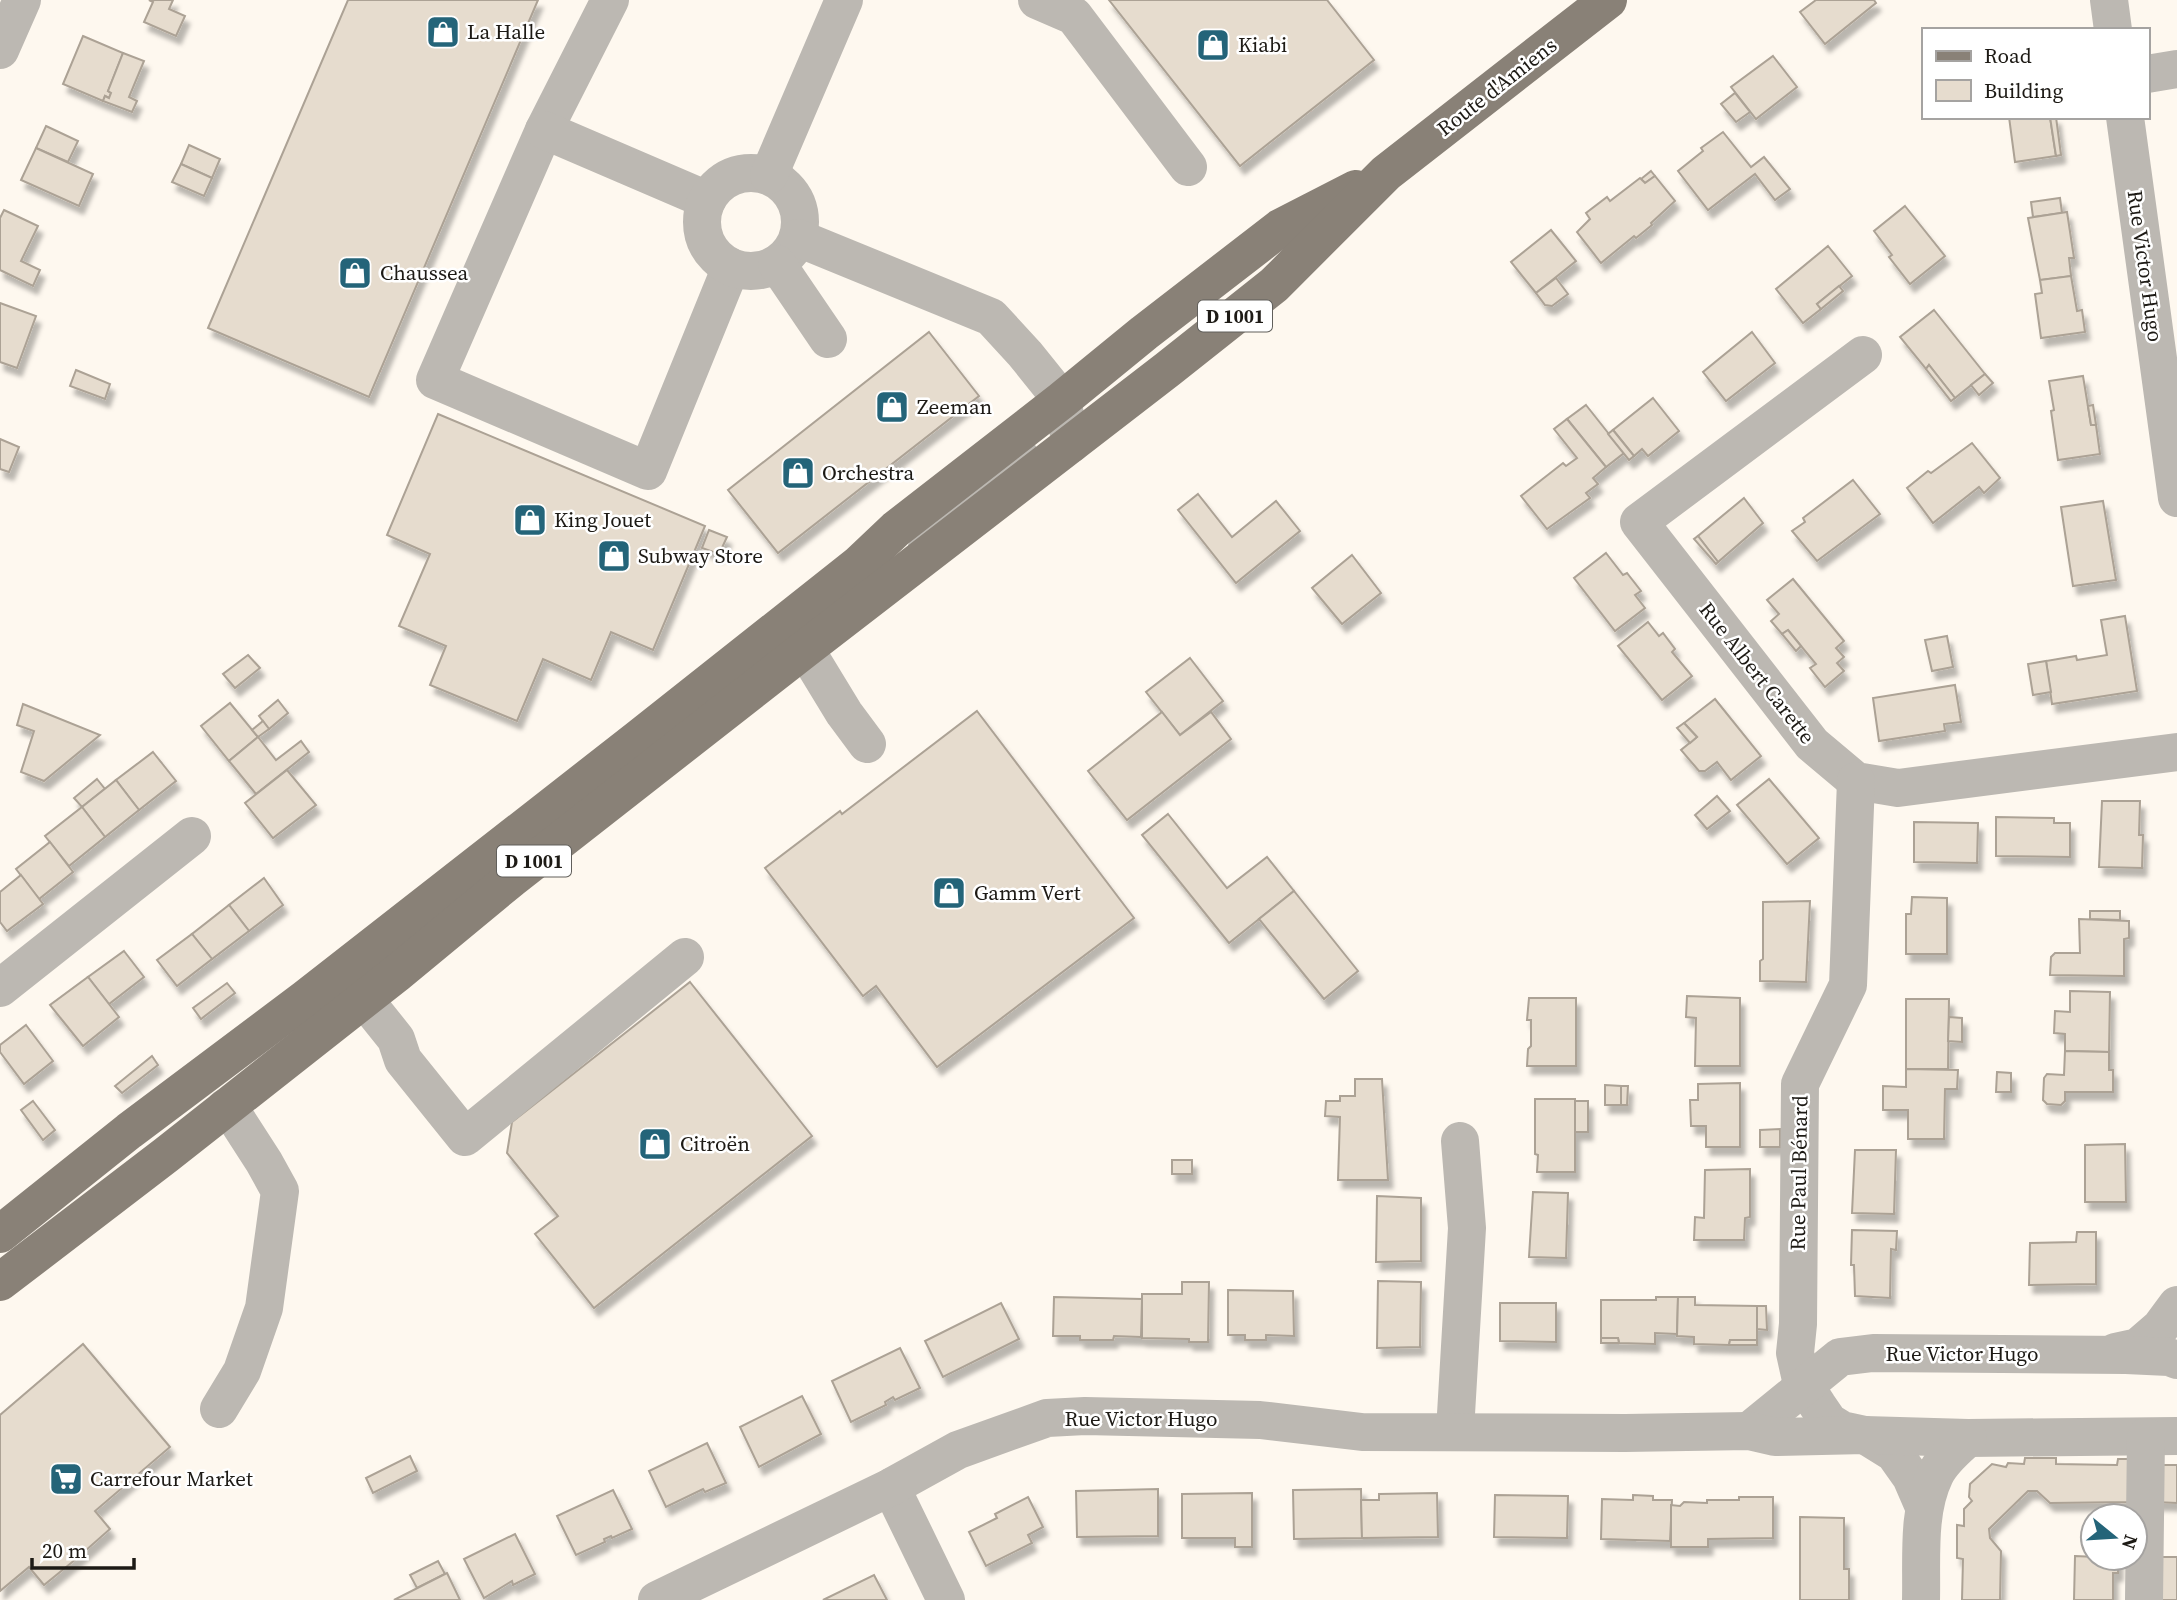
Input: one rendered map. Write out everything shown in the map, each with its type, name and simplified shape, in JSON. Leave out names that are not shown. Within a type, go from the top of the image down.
[{"type":"main road","name":"Route d'Amiens","points":[[1067,421],[1274,285],[1386,173],[1608,0]]},
{"type":"main road","name":"D 1001","points":[[0,1282],[364,999],[511,879],[921,558],[1067,421]]},
{"type":"main road","name":"D 1001","points":[[0,1234],[129,1131],[305,999],[638,739],[858,565],[896,530],[1067,421]]},
{"type":"street","points":[[0,50],[22,0]]},
{"type":"street","points":[[610,0],[544,130],[435,380],[648,471],[731,267]]},
{"type":"street","points":[[769,175],[844,0]]},
{"type":"street","points":[[1037,0],[1074,16],[1188,167]]},
{"type":"street","points":[[2109,0],[2113,28]]},
{"type":"street","points":[[2149,74],[2177,69]]},
{"type":"street","name":"Rue Victor Hugo","points":[[2124,119],[2177,498]]},
{"type":"street","points":[[544,130],[707,200]]},
{"type":"street","points":[[754,172],[769,175],[787,188],[799,208],[801,223],[788,251],[762,270],[746,271],[731,267],[713,252],[703,231],[702,215],[707,200],[715,188],[726,179],[754,172]]},
{"type":"street","points":[[788,251],[991,317],[1025,354],[1067,421]]},
{"type":"street","points":[[788,251],[828,339]]},
{"type":"street","name":"Rue Albert Carette","points":[[1856,781],[1812,744],[1639,522],[1863,355]]},
{"type":"street","points":[[804,649],[867,744]]},
{"type":"street","points":[[1856,781],[1898,788],[2177,752]]},
{"type":"street","name":"Rue Paul Bénard","points":[[1822,1379],[1812,1339],[1798,1324],[1800,1084],[1848,985],[1856,781]]},
{"type":"street","points":[[0,988],[192,836]]},
{"type":"street","points":[[364,999],[396,1039],[403,1060],[465,1138],[685,957]]},
{"type":"street","points":[[219,1409],[242,1371],[264,1308],[279,1191],[235,1117],[225,1108]]},
{"type":"street","points":[[1455,1431],[1467,1228],[1460,1141]]},
{"type":"street","name":"Rue Victor Hugo","points":[[2105,1355],[2138,1347],[2160,1328],[2177,1305]]},
{"type":"street","name":"Rue Victor Hugo","points":[[1865,1435],[1842,1430],[1829,1422],[1822,1379],[1873,1353],[2105,1355],[2169,1357],[2177,1360]]},
{"type":"street","points":[[1749,1431],[1822,1379]]},
{"type":"street","name":"Rue Victor Hugo","points":[[657,1600],[891,1487],[958,1450],[1047,1418],[1085,1416],[1260,1420],[1362,1432],[1749,1431],[1775,1437],[2161,1437],[2144,1600]]},
{"type":"street","points":[[1865,1435],[1894,1452],[1911,1477],[1924,1507]]},
{"type":"street","points":[[1921,1600],[1924,1507],[1935,1473],[1968,1438]]},
{"type":"street","points":[[891,1487],[946,1600]]},
{"type":"building","points":[[149,0],[173,0],[169,9],[185,16],[176,36],[144,22],[153,2]]},
{"type":"building","points":[[348,0],[538,0],[369,397],[208,328]]},
{"type":"building","points":[[1109,0],[1327,0],[1374,60],[1240,166]]},
{"type":"building","points":[[1816,0],[1874,0],[1876,3],[1825,44],[1800,12]]},
{"type":"building","points":[[83,36],[123,53],[108,91],[111,93],[109,98],[105,96],[103,101],[63,84]]},
{"type":"building","points":[[123,53],[144,61],[129,97],[137,101],[132,112],[103,101],[105,96],[109,98],[111,93],[108,91]]},
{"type":"building","points":[[1773,56],[1797,87],[1756,119],[1731,87]]},
{"type":"building","points":[[1735,93],[1750,112],[1736,122],[1721,104]]},
{"type":"building","points":[[2009,119],[2050,119],[2056,156],[2015,162]]},
{"type":"building","points":[[2050,119],[2056,119],[2061,155],[2056,156]]},
{"type":"building","points":[[46,126],[78,141],[68,162],[36,148]]},
{"type":"building","points":[[1723,132],[1751,167],[1764,157],[1790,189],[1775,200],[1755,174],[1708,210],[1678,171],[1703,151],[1701,148]]},
{"type":"building","points":[[189,145],[220,159],[212,178],[181,164]]},
{"type":"building","points":[[36,148],[93,174],[79,206],[21,180]]},
{"type":"building","points":[[181,164],[212,178],[204,196],[172,182]]},
{"type":"building","points":[[1651,171],[1655,176],[1645,183],[1641,179]]},
{"type":"building","points":[[1655,176],[1675,201],[1651,223],[1652,225],[1601,263],[1577,232],[1590,219],[1586,213],[1607,197],[1610,201],[1640,178],[1645,183]]},
{"type":"building","points":[[2060,198],[2062,213],[2033,217],[2031,202]]},
{"type":"building","points":[[1905,206],[1945,256],[1910,284],[1889,257],[1892,255],[1874,231]]},
{"type":"building","points":[[4,210],[38,226],[21,261],[40,270],[33,286],[0,270],[0,218]]},
{"type":"building","points":[[2067,212],[2074,258],[2069,258],[2071,276],[2040,280],[2028,218]]},
{"type":"building","points":[[1551,230],[1576,261],[1536,293],[1511,262]]},
{"type":"building","points":[[1828,246],[1852,276],[1817,304],[1821,309],[1803,323],[1776,289]]},
{"type":"building","points":[[2071,276],[2077,311],[2082,310],[2085,332],[2041,338],[2035,294],[2042,293],[2040,280]]},
{"type":"building","points":[[1556,278],[1568,294],[1552,306],[1545,305],[1536,293]]},
{"type":"building","points":[[1839,286],[1843,291],[1821,309],[1817,304]]},
{"type":"building","points":[[0,303],[36,316],[17,368],[0,362]]},
{"type":"building","points":[[1934,310],[1985,374],[1955,398],[1929,365],[1926,369],[1900,337]]},
{"type":"building","points":[[929,332],[979,396],[778,553],[728,490]]},
{"type":"building","points":[[1752,332],[1775,363],[1726,401],[1703,372]]},
{"type":"building","points":[[1929,365],[1955,398],[1951,401],[1926,369]]},
{"type":"building","points":[[76,370],[110,384],[105,399],[70,386]]},
{"type":"building","points":[[1985,374],[1993,383],[1979,395],[1971,385]]},
{"type":"building","points":[[2083,376],[2091,425],[2096,425],[2100,454],[2058,460],[2049,381]]},
{"type":"building","points":[[1653,398],[1679,431],[1648,456],[1642,449],[1634,456],[1613,430]]},
{"type":"building","points":[[1586,405],[1624,453],[1606,467],[1567,419]]},
{"type":"building","points":[[2093,405],[2096,425],[2091,425],[2088,406]]},
{"type":"building","points":[[438,414],[705,526],[653,650],[611,632],[591,680],[543,659],[517,721],[430,685],[446,646],[399,626],[430,554],[387,535]]},
{"type":"building","points":[[1567,419],[1606,467],[1593,478],[1598,484],[1586,493],[1590,498],[1547,529],[1521,496],[1563,463],[1566,466],[1577,458],[1554,429]]},
{"type":"building","points":[[1613,430],[1634,456],[1629,460],[1608,434]]},
{"type":"building","points":[[0,439],[19,447],[9,472],[0,469]]},
{"type":"building","points":[[1972,443],[2000,478],[1984,493],[1979,487],[1933,523],[1907,488]]},
{"type":"building","points":[[1853,480],[1880,514],[1817,561],[1792,531],[1805,522],[1803,518]]},
{"type":"building","points":[[1198,494],[1232,537],[1276,501],[1300,531],[1236,583],[1178,510]]},
{"type":"building","points":[[1744,498],[1763,523],[1718,562],[1698,536]]},
{"type":"building","points":[[2103,501],[2116,580],[2073,586],[2061,507]]},
{"type":"building","points":[[709,530],[727,537],[719,554],[702,548]]},
{"type":"building","points":[[1698,536],[1718,562],[1716,564],[1694,539]]},
{"type":"building","points":[[1606,553],[1623,575],[1627,573],[1641,591],[1635,595],[1645,608],[1615,631],[1574,578]]},
{"type":"building","points":[[1352,555],[1381,593],[1342,624],[1312,588]]},
{"type":"building","points":[[1793,579],[1844,641],[1836,648],[1844,657],[1837,663],[1844,671],[1825,687],[1810,668],[1816,664],[1788,630],[1782,634],[1771,621],[1779,614],[1767,600]]},
{"type":"building","points":[[2125,616],[2137,691],[2052,704],[2046,661],[2107,655],[2101,620]]},
{"type":"building","points":[[1648,622],[1659,636],[1663,633],[1675,649],[1672,652],[1692,676],[1662,700],[1618,646]]},
{"type":"building","points":[[1788,630],[1801,646],[1796,651],[1782,634]]},
{"type":"building","points":[[1947,636],[1953,667],[1932,671],[1925,640]]},
{"type":"building","points":[[248,655],[260,668],[235,688],[223,674]]},
{"type":"building","points":[[1190,658],[1223,701],[1180,735],[1146,692]]},
{"type":"building","points":[[2046,661],[2051,692],[2033,695],[2028,664]]},
{"type":"building","points":[[1955,685],[1961,722],[1944,724],[1945,731],[1879,741],[1873,698]]},
{"type":"building","points":[[1715,699],[1761,756],[1731,780],[1717,762],[1705,771],[1699,771],[1681,750],[1697,737],[1684,723]]},
{"type":"building","points":[[278,700],[288,713],[269,729],[259,716]]},
{"type":"building","points":[[230,703],[258,737],[229,761],[201,726]]},
{"type":"building","points":[[23,704],[100,735],[44,781],[21,772],[34,731],[17,725]]},
{"type":"building","name":"Gamm Vert","points":[[977,711],[1134,918],[937,1067],[876,986],[863,996],[765,868],[840,811],[842,814]]},
{"type":"building","points":[[1162,712],[1180,735],[1211,712],[1231,739],[1127,820],[1088,771]]},
{"type":"building","points":[[263,721],[269,729],[258,737],[252,730]]},
{"type":"building","points":[[1684,723],[1697,737],[1690,743],[1677,728]]},
{"type":"building","points":[[258,737],[276,760],[301,741],[309,752],[256,794],[229,761]]},
{"type":"building","points":[[153,752],[176,781],[139,810],[116,780]]},
{"type":"building","points":[[287,770],[316,805],[273,838],[245,803]]},
{"type":"building","points":[[97,779],[105,789],[82,807],[74,798]]},
{"type":"building","points":[[1769,779],[1819,838],[1787,864],[1737,805]]},
{"type":"building","points":[[116,780],[139,810],[105,837],[82,807]]},
{"type":"building","points":[[1717,796],[1730,811],[1707,829],[1695,815]]},
{"type":"building","points":[[2102,801],[2140,801],[2142,868],[2099,867]]},
{"type":"building","points":[[82,807],[105,837],[69,866],[45,836]]},
{"type":"building","points":[[1168,814],[1227,888],[1267,857],[1294,891],[1229,943],[1142,835]]},
{"type":"building","points":[[1996,817],[2054,818],[2054,823],[2070,823],[2070,857],[1996,856]]},
{"type":"building","points":[[1914,822],[1978,823],[1977,863],[1914,862]]},
{"type":"building","points":[[50,842],[73,872],[39,899],[16,869]]},
{"type":"building","points":[[21,875],[43,904],[7,931],[0,922],[0,892]]},
{"type":"building","points":[[264,878],[283,905],[249,931],[229,905]]},
{"type":"building","points":[[1294,891],[1358,971],[1324,999],[1259,919]]},
{"type":"building","points":[[1912,897],[1947,898],[1947,954],[1906,954],[1906,914],[1911,914]]},
{"type":"building","points":[[1810,901],[1806,982],[1760,981],[1760,961],[1763,959],[1763,902]]},
{"type":"building","points":[[229,905],[249,931],[212,959],[192,934]]},
{"type":"building","points":[[2090,911],[2120,911],[2120,920],[2090,919]]},
{"type":"building","points":[[2079,919],[2129,921],[2129,938],[2124,939],[2124,976],[2050,975],[2051,957],[2055,953],[2080,953]]},
{"type":"building","points":[[192,934],[212,959],[177,986],[157,960]]},
{"type":"building","points":[[124,951],[144,977],[109,1004],[88,977]]},
{"type":"building","points":[[88,977],[119,1017],[83,1046],[50,1005]]},
{"type":"building","name":"Citroën","points":[[690,982],[812,1136],[594,1308],[535,1234],[558,1216],[507,1153],[512,1122]]},
{"type":"building","points":[[227,983],[235,993],[201,1019],[193,1008]]},
{"type":"building","points":[[2070,991],[2110,992],[2109,1052],[2065,1051],[2065,1034],[2054,1033],[2055,1011],[2070,1012]]},
{"type":"building","points":[[1687,996],[1740,998],[1740,1066],[1695,1066],[1696,1018],[1686,1017]]},
{"type":"building","points":[[1529,998],[1576,998],[1576,1066],[1527,1066],[1528,1049],[1531,1046],[1531,1020],[1527,1020]]},
{"type":"building","points":[[1906,999],[1949,999],[1948,1069],[1906,1069]]},
{"type":"building","points":[[1949,1017],[1962,1018],[1962,1042],[1948,1041]]},
{"type":"building","points":[[26,1025],[53,1061],[24,1084],[0,1052],[0,1045]]},
{"type":"building","points":[[2065,1051],[2109,1052],[2109,1070],[2113,1070],[2113,1092],[2065,1092],[2065,1101],[2061,1105],[2047,1104],[2043,1100],[2044,1078],[2047,1074],[2064,1075]]},
{"type":"building","points":[[152,1056],[158,1065],[122,1093],[115,1086]]},
{"type":"building","points":[[1906,1069],[1958,1070],[1957,1089],[1945,1089],[1944,1139],[1908,1139],[1908,1110],[1883,1110],[1883,1086],[1906,1087]]},
{"type":"building","points":[[1997,1072],[2011,1073],[2011,1092],[1996,1092]]},
{"type":"building","points":[[1355,1079],[1382,1079],[1388,1180],[1338,1180],[1340,1117],[1325,1116],[1326,1101],[1340,1101],[1340,1096],[1355,1096]]},
{"type":"building","points":[[1740,1083],[1740,1147],[1706,1147],[1706,1126],[1691,1126],[1690,1100],[1698,1100],[1698,1084]]},
{"type":"building","points":[[1605,1085],[1621,1086],[1621,1105],[1605,1105]]},
{"type":"building","points":[[1621,1086],[1628,1086],[1627,1105],[1621,1105]]},
{"type":"building","points":[[1535,1099],[1575,1099],[1575,1172],[1537,1172]]},
{"type":"building","points":[[33,1101],[55,1130],[43,1140],[21,1110]]},
{"type":"building","points":[[1575,1101],[1588,1101],[1588,1132],[1575,1132]]},
{"type":"building","points":[[1780,1129],[1780,1147],[1760,1147],[1760,1130]]},
{"type":"building","points":[[2125,1144],[2126,1202],[2085,1202],[2085,1145]]},
{"type":"building","points":[[1855,1150],[1896,1150],[1894,1214],[1852,1213]]},
{"type":"building","points":[[1172,1160],[1192,1160],[1192,1174],[1172,1174]]},
{"type":"building","points":[[1750,1169],[1750,1217],[1745,1218],[1744,1240],[1694,1240],[1695,1217],[1704,1218],[1705,1170]]},
{"type":"building","points":[[1533,1192],[1568,1193],[1566,1258],[1529,1257]]},
{"type":"building","points":[[1377,1196],[1421,1198],[1421,1261],[1376,1262]]},
{"type":"building","points":[[1852,1230],[1897,1231],[1896,1250],[1891,1249],[1890,1298],[1855,1296],[1854,1265],[1851,1265]]},
{"type":"building","points":[[2077,1232],[2096,1232],[2096,1284],[2029,1285],[2030,1243],[2076,1242]]},
{"type":"building","points":[[1378,1281],[1421,1282],[1420,1347],[1377,1348]]},
{"type":"building","points":[[1182,1282],[1209,1282],[1208,1342],[1142,1338],[1142,1294],[1182,1294]]},
{"type":"building","points":[[1228,1290],[1293,1291],[1294,1336],[1266,1335],[1266,1340],[1245,1340],[1245,1335],[1228,1335]]},
{"type":"building","points":[[1054,1297],[1142,1299],[1141,1337],[1114,1336],[1113,1340],[1080,1340],[1080,1336],[1053,1336]]},
{"type":"building","points":[[1656,1297],[1678,1297],[1677,1334],[1655,1333],[1655,1344],[1619,1343],[1618,1338],[1601,1338],[1601,1300],[1656,1300]]},
{"type":"building","points":[[1678,1297],[1695,1297],[1695,1305],[1757,1306],[1757,1340],[1730,1340],[1729,1345],[1694,1344],[1694,1337],[1677,1336]]},
{"type":"building","points":[[1001,1303],[1019,1339],[943,1377],[925,1341]]},
{"type":"building","points":[[1500,1303],[1556,1303],[1556,1342],[1500,1341]]},
{"type":"building","points":[[1757,1306],[1766,1306],[1767,1330],[1757,1329]]},
{"type":"building","points":[[1601,1338],[1618,1338],[1619,1343],[1601,1343]]},
{"type":"building","points":[[1730,1340],[1757,1340],[1757,1345],[1729,1345]]},
{"type":"building","name":"Carrefour Market","points":[[83,1344],[170,1447],[95,1511],[110,1529],[76,1559],[44,1585],[29,1567],[0,1591],[0,1415]]},
{"type":"building","points":[[900,1348],[920,1388],[895,1400],[893,1397],[885,1402],[886,1405],[851,1422],[832,1381]]},
{"type":"building","points":[[802,1396],[821,1434],[759,1467],[740,1427]]},
{"type":"building","points":[[707,1443],[726,1483],[705,1492],[703,1489],[666,1507],[649,1471]]},
{"type":"building","points":[[410,1456],[417,1471],[373,1493],[366,1478]]},
{"type":"building","points":[[2025,1458],[2056,1458],[2056,1464],[2117,1465],[2118,1459],[2132,1459],[2131,1502],[2050,1503],[2037,1491],[2028,1491],[1989,1529],[1990,1538],[2001,1551],[2000,1600],[1962,1600],[1963,1559],[1957,1558],[1957,1525],[1964,1526],[1964,1509],[1972,1501],[1969,1497],[1970,1484],[1992,1464],[2006,1467],[2008,1463],[2024,1464]]},
{"type":"building","points":[[2156,1465],[2177,1465],[2177,1503],[2155,1502]]},
{"type":"building","points":[[1158,1489],[1158,1536],[1077,1537],[1076,1491]]},
{"type":"building","points":[[1361,1489],[1362,1538],[1294,1539],[1293,1490]]},
{"type":"building","points":[[613,1490],[632,1529],[604,1539],[605,1542],[576,1555],[557,1516]]},
{"type":"building","points":[[1252,1493],[1252,1547],[1235,1547],[1235,1538],[1182,1538],[1182,1494]]},
{"type":"building","points":[[1437,1493],[1438,1537],[1362,1538],[1361,1500],[1379,1500],[1379,1494]]},
{"type":"building","points":[[1495,1495],[1568,1496],[1567,1538],[1494,1537]]},
{"type":"building","points":[[1633,1495],[1653,1496],[1653,1500],[1672,1500],[1670,1541],[1601,1539],[1602,1499],[1633,1500]]},
{"type":"building","points":[[1028,1497],[1043,1527],[1028,1535],[1032,1543],[986,1566],[969,1532],[997,1518],[995,1514]]},
{"type":"building","points":[[1739,1497],[1773,1497],[1773,1538],[1708,1539],[1708,1547],[1671,1547],[1671,1505],[1680,1506],[1684,1502],[1707,1503],[1707,1500],[1739,1500]]},
{"type":"building","points":[[1800,1517],[1844,1518],[1844,1569],[1849,1569],[1849,1600],[1800,1600]]},
{"type":"building","points":[[515,1534],[535,1574],[513,1585],[512,1581],[484,1598],[464,1559]]},
{"type":"building","points":[[2075,1556],[2079,1556],[2079,1572],[2118,1572],[2113,1573],[2113,1600],[2074,1600]]},
{"type":"building","points":[[2156,1557],[2177,1557],[2177,1600],[2160,1600]]},
{"type":"building","points":[[438,1561],[445,1574],[417,1588],[410,1575]]},
{"type":"building","points":[[447,1573],[460,1600],[394,1600],[445,1574]]},
{"type":"building","points":[[874,1575],[887,1600],[823,1600]]},
{"type":"place","name":"La Halle","points":[[443,32]]},
{"type":"place","name":"Kiabi","points":[[1213,45]]},
{"type":"place","name":"Chaussea","points":[[355,273]]},
{"type":"place","name":"Zeeman","points":[[892,407]]},
{"type":"place","name":"Orchestra","points":[[798,473]]},
{"type":"place","name":"King Jouet","points":[[530,520]]},
{"type":"place","name":"Subway Store","points":[[614,556]]},
{"type":"place","name":"Gamm Vert","points":[[949,893]]},
{"type":"place","name":"Citroën","points":[[655,1144]]},
{"type":"place","name":"Carrefour Market","points":[[66,1479]]}]
